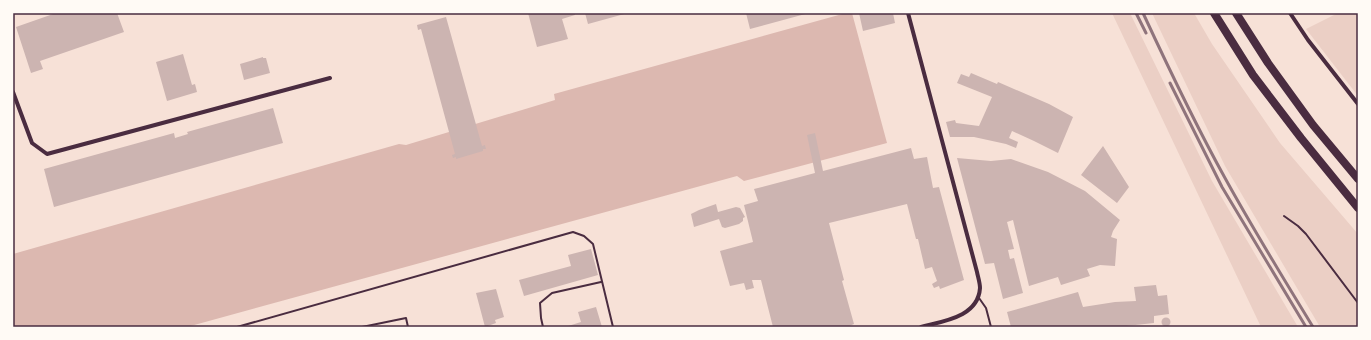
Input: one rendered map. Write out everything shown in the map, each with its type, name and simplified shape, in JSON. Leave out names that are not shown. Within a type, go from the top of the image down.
[{"type":"highway","points":[[1214,13],[1268,94],[1301,138],[1358,208]]},
{"type":"highway","points":[[1236,13],[1268,63],[1313,125],[1358,179]]},
{"type":"street","points":[[908,13],[980,287],[978,297],[970,310],[960,316],[921,327]]},
{"type":"street","points":[[1290,13],[1308,40],[1358,104]]},
{"type":"street","points":[[13,92],[32,143],[47,154],[330,78]]},
{"type":"lane","points":[[237,327],[573,232],[584,236],[593,244],[613,327]]},
{"type":"lane","points":[[543,327],[540,303],[552,293],[601,282]]},
{"type":"lane","points":[[978,297],[986,308],[991,327]]},
{"type":"lane","points":[[362,327],[406,318],[408,327]]},
{"type":"path","points":[[1284,216],[1306,234],[1358,302]]},
{"type":"shaded area","points":[[846,13],[852,13],[887,143],[744,181],[737,176],[187,327],[13,327],[13,254],[399,144],[406,145],[555,100],[554,94]]},
{"type":"shaded area","points":[[1112,13],[1130,13],[1212,181],[1298,327],[1261,327]]},
{"type":"shaded area","points":[[1152,13],[1194,13],[1212,44],[1280,143],[1358,234],[1358,327],[1320,327],[1225,166]]},
{"type":"shaded area","points":[[1338,13],[1358,13],[1358,96],[1306,29]]},
{"type":"building","points":[[56,13],[117,13],[124,32],[40,61],[43,69],[31,73],[16,27]]},
{"type":"building","points":[[528,13],[575,13],[575,15],[562,19],[568,39],[537,47]]},
{"type":"building","points":[[585,13],[628,13],[588,24]]},
{"type":"building","points":[[746,13],[809,13],[750,29]]},
{"type":"building","points":[[859,13],[893,13],[895,23],[863,31]]},
{"type":"building","points":[[446,17],[482,146],[485,145],[486,149],[456,159],[456,157],[453,158],[452,155],[455,154],[421,29],[418,30],[417,25]]},
{"type":"building","points":[[183,54],[192,85],[195,84],[197,92],[167,101],[156,62]]},
{"type":"building","points":[[263,57],[266,58],[270,73],[244,80],[240,64]]},
{"type":"building","points":[[971,73],[997,84],[998,82],[1049,104],[1073,117],[1058,153],[1012,131],[1009,138],[1018,142],[1016,148],[1006,144],[974,137],[950,137],[946,122],[955,120],[956,123],[979,126],[992,97],[957,83],[961,74],[969,77]]},
{"type":"building","points":[[273,108],[283,143],[54,207],[44,169],[174,133],[175,138],[188,134],[187,132]]},
{"type":"building","points":[[815,133],[823,171],[911,148],[914,159],[927,157],[933,188],[939,187],[964,280],[940,289],[939,286],[934,288],[932,284],[937,281],[932,267],[925,269],[918,239],[916,239],[907,204],[829,223],[844,280],[842,281],[854,324],[847,327],[773,327],[761,280],[752,280],[754,288],[746,290],[744,283],[730,286],[720,251],[753,242],[744,205],[758,201],[754,189],[815,173],[807,135]]},
{"type":"building","points":[[1103,146],[1129,187],[1117,203],[1081,175]]},
{"type":"building","points":[[957,158],[991,161],[1011,159],[1048,172],[1085,191],[1120,220],[1111,237],[1117,239],[1115,266],[1100,265],[1087,269],[1090,276],[1061,285],[1058,277],[1029,286],[1013,220],[1007,222],[1014,249],[1008,250],[1010,259],[1014,258],[1023,293],[1003,299],[994,263],[985,264]]},
{"type":"building","points":[[716,204],[718,212],[736,207],[740,208],[745,217],[743,218],[743,221],[739,224],[725,228],[722,227],[719,219],[694,227],[691,214]]},
{"type":"building","points":[[591,249],[598,275],[524,296],[519,280],[571,266],[568,255]]},
{"type":"building","points":[[1156,285],[1158,296],[1167,295],[1169,314],[1154,316],[1154,323],[1117,327],[1011,327],[1007,312],[1078,292],[1083,307],[1115,302],[1136,301],[1134,287]]},
{"type":"building","points":[[496,289],[504,317],[495,320],[496,323],[485,327],[476,293]]},
{"type":"building","points":[[596,307],[602,327],[565,327],[581,322],[578,312]]},
{"type":"building","points":[[1166,317],[1171,322],[1166,327],[1161,322]]},
{"type":"railway","points":[[1136,13],[1146,33]]},
{"type":"railway","points":[[1143,13],[1182,96],[1214,158],[1257,235],[1313,327]]},
{"type":"railway","points":[[1170,83],[1222,187],[1306,327]]}]
